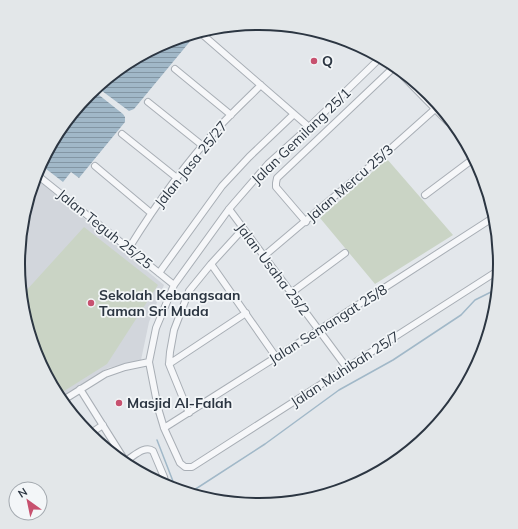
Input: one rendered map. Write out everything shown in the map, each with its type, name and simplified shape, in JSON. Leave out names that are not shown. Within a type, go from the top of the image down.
[{"type":"street","points":[[205,37],[309,127]]},
{"type":"street","name":"Jalan Gemilang 25/1","points":[[192,467],[185,467],[180,463],[164,428],[158,408],[149,362],[156,328],[174,285],[229,209],[268,164],[309,127],[376,62]]},
{"type":"street","points":[[175,69],[231,115]]},
{"type":"street","points":[[306,222],[276,187],[277,178],[390,71]]},
{"type":"street","name":"Jalan Jasa 25/27","points":[[129,248],[151,213],[177,178],[231,115],[261,85]]},
{"type":"street","points":[[148,102],[203,146]]},
{"type":"street","name":"Jalan Mercu 25/3","points":[[264,256],[306,222],[434,109]]},
{"type":"street","points":[[159,273],[222,186],[249,157],[294,114]]},
{"type":"street","points":[[122,134],[177,178]]},
{"type":"street","points":[[425,195],[469,161]]},
{"type":"street","points":[[95,166],[151,213]]},
{"type":"street","name":"Jalan Teguh 25/25","points":[[42,178],[174,285]]},
{"type":"street","name":"Jalan Usaha 25/2","points":[[229,209],[347,368]]},
{"type":"street","name":"Jalan Semangat 25/8","points":[[164,428],[489,221]]},
{"type":"street","points":[[189,413],[170,364],[170,352],[174,330],[189,291],[243,229]]},
{"type":"street","points":[[291,293],[346,253]]},
{"type":"street","points":[[211,264],[276,357]]},
{"type":"street","name":"Jalan Muhibah 25/7","points":[[192,467],[492,274]]},
{"type":"street","points":[[170,364],[246,313]]},
{"type":"street","points":[[66,398],[105,374],[125,367],[149,362]]},
{"type":"street","points":[[80,389],[120,452]]},
{"type":"street","points":[[94,430],[103,425]]},
{"type":"street","points":[[129,459],[145,448],[150,449],[153,451],[164,478]]},
{"type":"shaded area","name":"Sekolah Kebangsaan Taman Sri Muda","points":[[40,182],[164,285],[149,322],[141,360],[108,368],[64,395],[49,368],[37,340],[29,310],[25,264],[29,219]]},
{"type":"green space","points":[[387,159],[453,235],[375,284],[320,218]]},
{"type":"green space","name":"Sekolah Kebangsaan Taman Sri Muda","points":[[84,227],[158,285],[107,364],[62,392],[49,368],[37,340],[29,310],[27,290]]},
{"type":"water","points":[[191,41],[134,109],[129,111],[102,91],[129,70],[142,62],[169,48]]},
{"type":"water","points":[[99,95],[123,114],[125,117],[125,122],[79,178],[71,172],[63,182],[46,169],[64,134],[83,110]]},
{"type":"waterway","points":[[194,490],[265,444],[339,390],[393,360],[461,315],[475,300],[491,292]]},
{"type":"waterway","points":[[157,440],[173,482]]},
{"type":"place","name":"Q","points":[[314,61]]},
{"type":"place","name":"Sekolah Kebangsaan Taman Sri Muda","points":[[91,303]]},
{"type":"place","name":"Masjid Al-Falah","points":[[119,403]]}]
